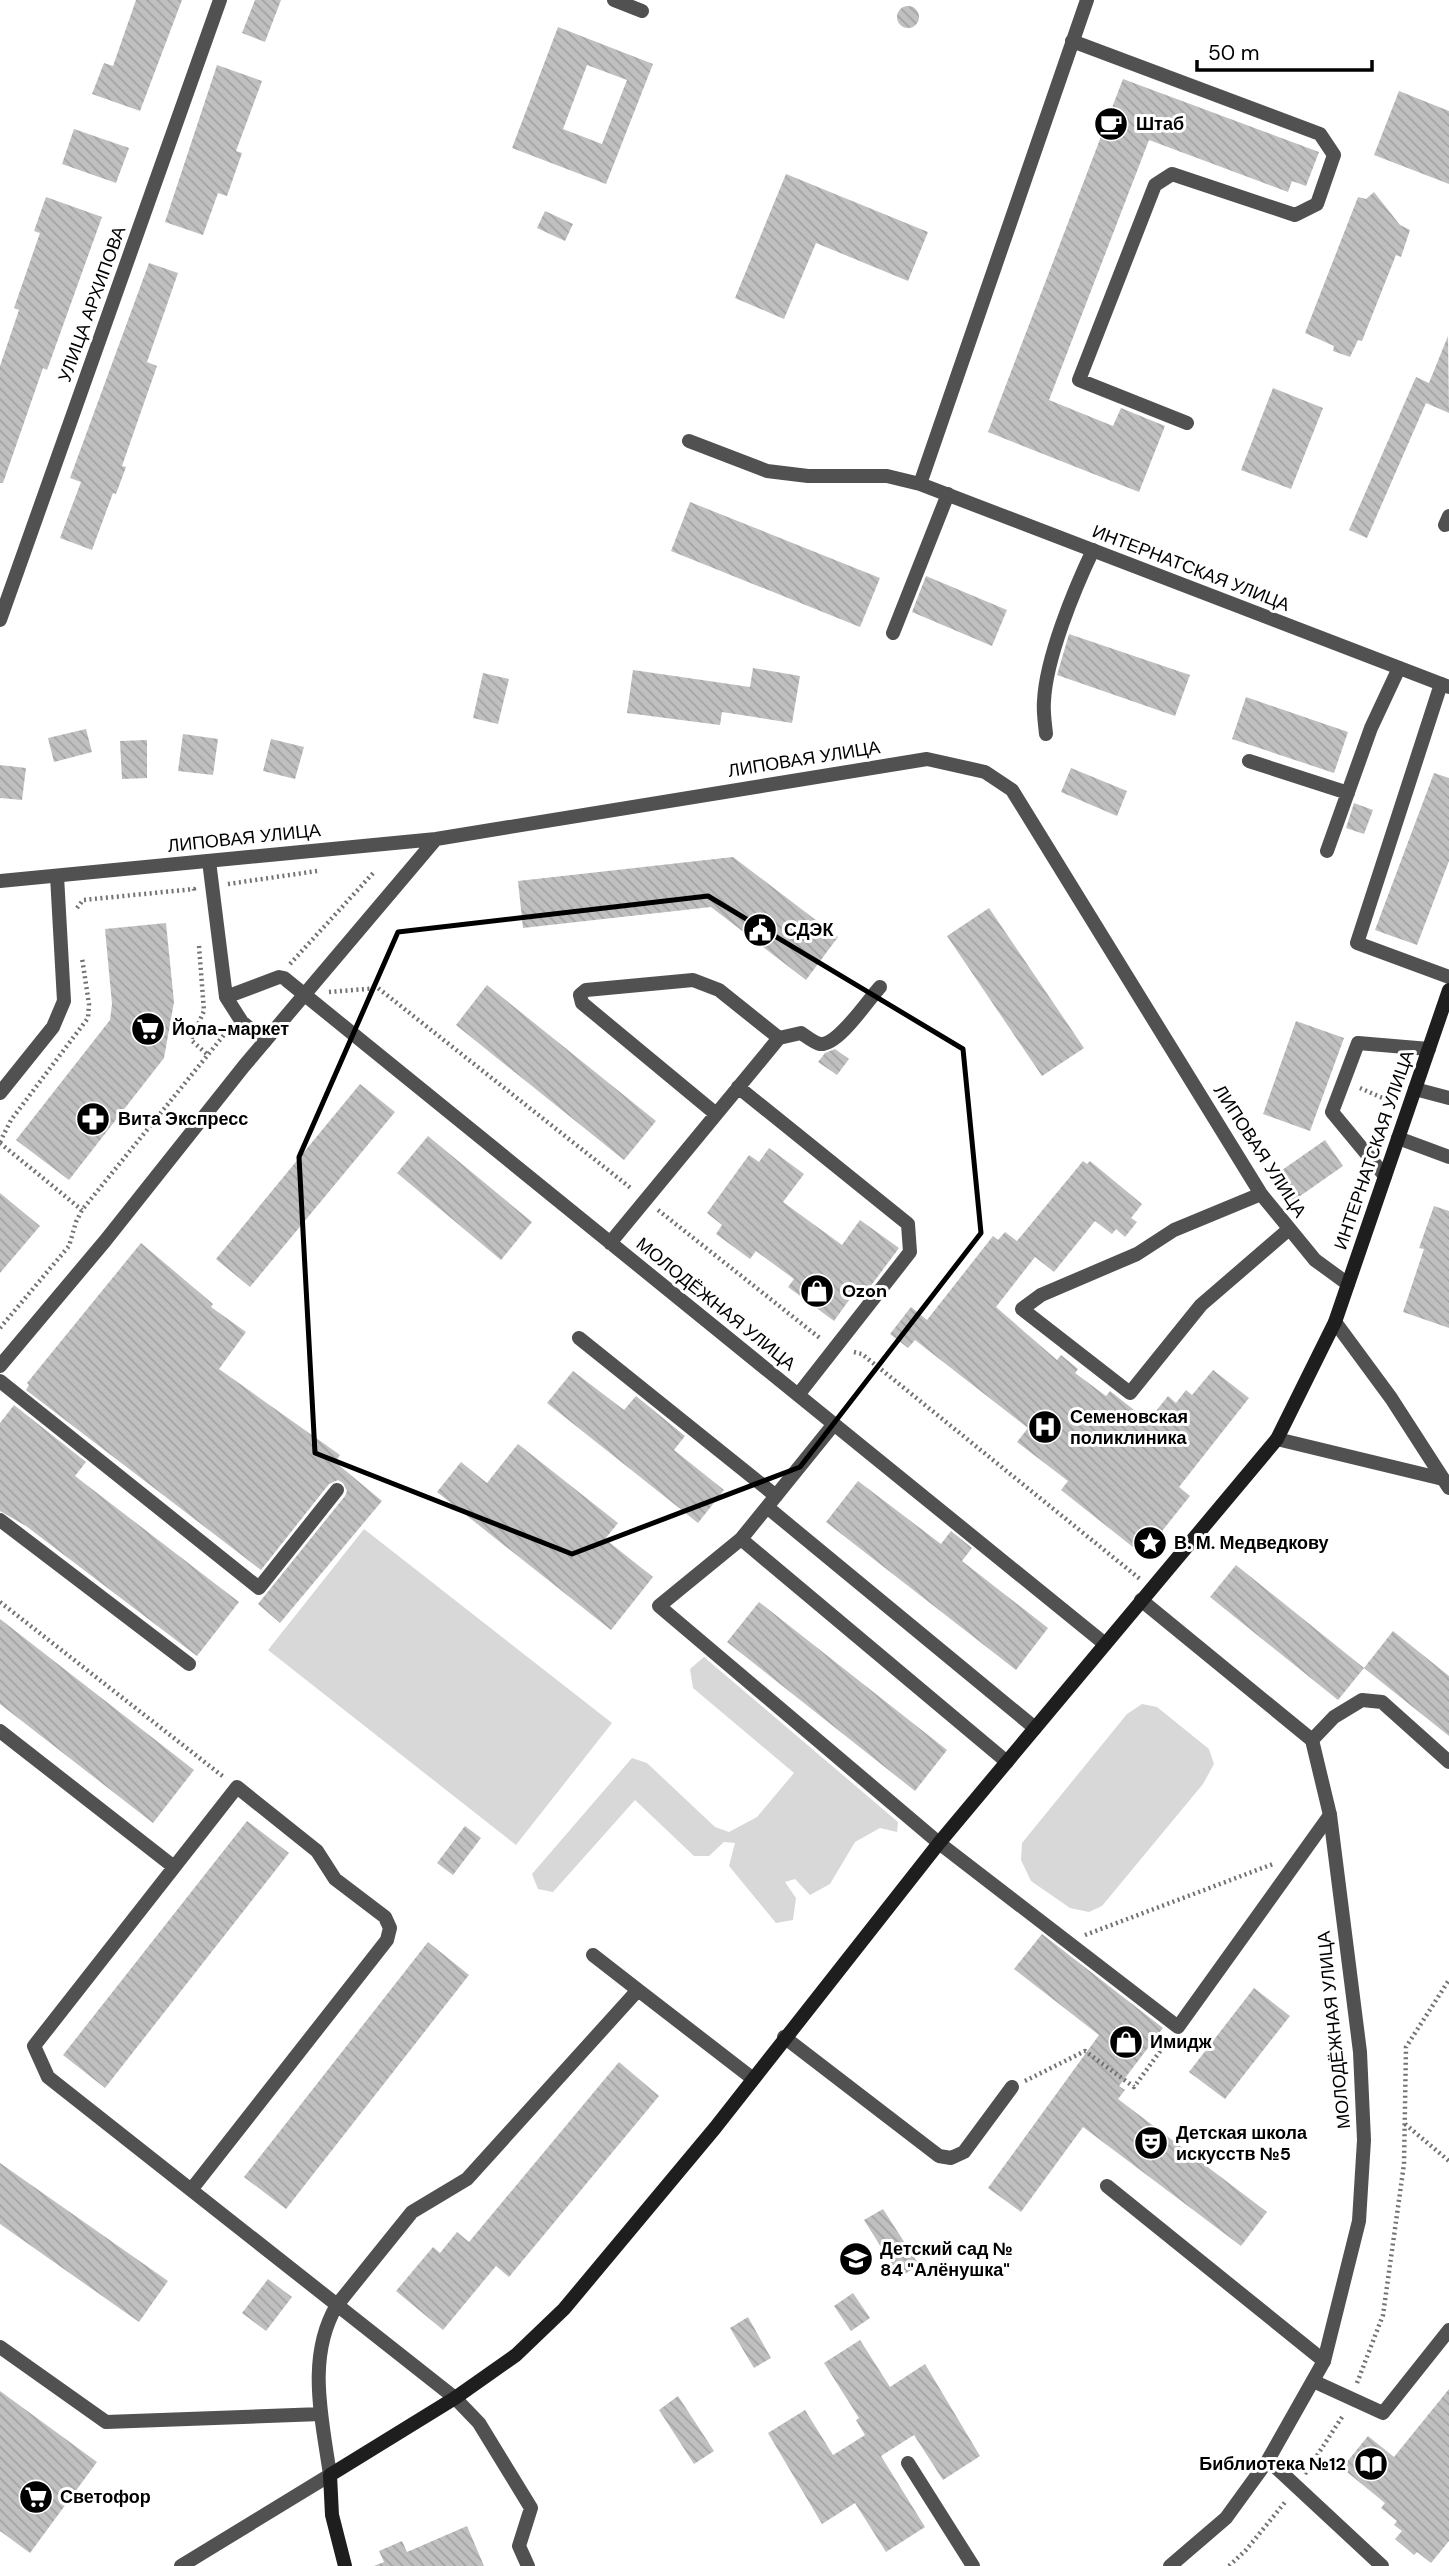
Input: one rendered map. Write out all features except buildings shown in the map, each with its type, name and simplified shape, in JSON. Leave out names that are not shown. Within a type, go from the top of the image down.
[{"type":"street","name":"УЛИЦА АРХИПОВА","points":[[0,620],[220,0]]},
{"type":"street","points":[[614,0],[642,11]]},
{"type":"street","points":[[920,484],[1087,0]]},
{"type":"street","points":[[1072,41],[1320,134],[1334,155],[1317,204],[1294,215],[1172,174],[1155,185],[1079,380],[1186,423]]},
{"type":"street","name":"ИНТЕРНАТСКАЯ УЛИЦА","points":[[689,441],[767,471],[808,476],[887,476],[920,484],[1445,686]]},
{"type":"street","points":[[893,633],[948,494]]},
{"type":"street","points":[[1046,734],[1044,701],[1049,670],[1077,584],[1093,550]]},
{"type":"street","points":[[1327,851],[1371,728],[1399,668]]},
{"type":"street","points":[[1445,686],[1357,943],[1449,977]]},
{"type":"street","name":"ЛИПОВАЯ УЛИЦА","points":[[0,881],[436,839],[927,759],[985,772],[1012,790],[1261,1194],[1315,1261],[1348,1284]]},
{"type":"street","points":[[1249,761],[1348,793]]},
{"type":"street","points":[[0,1366],[105,1241],[304,993],[436,839]]},
{"type":"street","points":[[209,861],[226,997],[242,1022],[265,1041]]},
{"type":"street","points":[[0,1093],[53,1027],[64,1001],[57,876]]},
{"type":"street","points":[[226,997],[279,977]]},
{"type":"street","name":"МОЛОДЁЖНАЯ УЛИЦА","points":[[279,977],[304,993],[1105,1644]]},
{"type":"street","points":[[716,1114],[582,1003],[580,995],[586,989],[692,980],[719,990],[779,1038]]},
{"type":"street","points":[[610,1243],[779,1038],[801,1033],[818,1044],[828,1043],[841,1034],[880,987]]},
{"type":"street","name":"ИНТЕРНАТСКАЯ УЛИЦА","points":[[330,2475],[455,2398],[516,2355],[564,2309],[715,2128],[939,1843],[1277,1438],[1335,1322],[1449,990]]},
{"type":"street","points":[[1385,1176],[1332,1112],[1358,1043],[1429,1049]]},
{"type":"street","points":[[738,1087],[908,1224],[910,1252],[798,1395]]},
{"type":"street","points":[[1415,1088],[1449,1098]]},
{"type":"street","points":[[1398,1138],[1449,1157]]},
{"type":"street","points":[[1261,1194],[1174,1230],[1137,1254],[1041,1295],[1022,1309],[1130,1393],[1200,1304],[1288,1230]]},
{"type":"street","points":[[1335,1322],[1391,1398],[1446,1484]]},
{"type":"street","points":[[579,1338],[1035,1728]]},
{"type":"street","points":[[0,1381],[259,1588],[337,1490]]},
{"type":"street","points":[[834,1424],[741,1539],[659,1606],[939,1843],[1178,2026],[1330,1815]]},
{"type":"street","points":[[1277,1438],[1446,1484]]},
{"type":"street","points":[[0,1520],[189,1664]]},
{"type":"street","points":[[741,1539],[1007,1762]]},
{"type":"street","points":[[1141,1600],[1312,1740],[1335,1717],[1362,1700],[1382,1702],[1449,1762]]},
{"type":"street","points":[[0,1731],[174,1867]]},
{"type":"street","name":"МОЛОДЁЖНАЯ УЛИЦА","points":[[1170,2566],[1226,2518],[1268,2460],[1324,2361],[1359,2221],[1364,2140],[1360,2052],[1330,1815],[1312,1740]]},
{"type":"street","points":[[191,2190],[387,1940],[390,1928],[385,1917],[335,1878],[317,1851],[237,1787],[34,2046],[48,2077],[191,2190],[455,2398],[479,2423],[531,2508],[519,2546],[528,2566]]},
{"type":"street","points":[[593,1955],[752,2078]]},
{"type":"street","points":[[345,2566],[332,2515],[330,2475],[318,2394],[319,2352],[328,2320],[337,2305],[412,2212],[467,2179],[638,1990]]},
{"type":"street","points":[[785,2037],[939,2156],[951,2158],[964,2152],[1012,2087]]},
{"type":"street","points":[[1107,2186],[1324,2361]]},
{"type":"street","points":[[1313,2381],[1383,2413],[1449,2330]]},
{"type":"street","points":[[0,2347],[106,2422],[321,2414]]},
{"type":"street","points":[[1268,2460],[1382,2566]]},
{"type":"street","points":[[908,2463],[973,2566]]},
{"type":"street","points":[[181,2566],[330,2475]]},
{"type":"path","points":[[279,977],[375,871],[378,862]]},
{"type":"path","points":[[220,886],[325,870]]},
{"type":"path","points":[[375,871],[383,878]]},
{"type":"path","points":[[77,915],[77,907],[83,900],[207,887]]},
{"type":"path","points":[[194,890],[195,903]]},
{"type":"path","points":[[198,943],[204,1011],[191,1040],[208,1055]]},
{"type":"path","points":[[81,950],[89,1004],[88,1018],[11,1119],[0,1143],[82,1210]]},
{"type":"path","points":[[304,993],[378,988],[834,1349],[862,1354],[1151,1588]]},
{"type":"path","points":[[0,1328],[69,1246],[82,1210],[229,1029],[242,1022]]},
{"type":"path","points":[[1343,1081],[1408,1108]]},
{"type":"path","points":[[0,1602],[237,1787]]},
{"type":"path","points":[[1068,1942],[1302,1853]]},
{"type":"path","points":[[1012,2087],[1085,2051],[1134,2087],[1178,2026]]},
{"type":"path","points":[[1405,2123],[1449,2161]]},
{"type":"highlighted area","points":[[708,896],[963,1049],[981,1233],[800,1467],[572,1554],[315,1453],[299,1157],[398,932]]},
{"type":"shaded area","points":[[364,1529],[612,1723],[516,1845],[268,1650]]},
{"type":"shaded area","points":[[704,1657],[898,1822],[897,1832],[880,1828],[855,1842],[830,1884],[810,1895],[795,1879],[785,1882],[796,1898],[793,1920],[776,1923],[729,1866],[735,1843],[724,1842],[709,1856],[694,1856],[635,1800],[553,1892],[538,1889],[532,1874],[632,1758],[647,1763],[715,1827],[729,1832],[757,1817],[794,1773],[693,1688],[690,1669]]},
{"type":"shaded area","points":[[1142,1704],[1157,1707],[1209,1749],[1214,1764],[1203,1784],[1102,1906],[1089,1912],[1070,1908],[1031,1881],[1021,1860],[1022,1843],[1127,1714]]},
{"type":"place","name":"Штаб","points":[[1111,124]]},
{"type":"place","name":"СДЭК","points":[[760,930]]},
{"type":"place","name":"Йола-маркет","points":[[148,1029]]},
{"type":"place","name":"Вита Экспресс","points":[[93,1119]]},
{"type":"place","name":"Ozon","points":[[817,1291]]},
{"type":"place","name":"Семеновская поликлиника","points":[[1045,1427]]},
{"type":"place","name":"В. М. Медведкову","points":[[1150,1543]]},
{"type":"place","name":"Имидж","points":[[1126,2042]]},
{"type":"place","name":"Детская школа искусств №5","points":[[1151,2143]]},
{"type":"place","name":"Детский сад № 84 \"Алёнушка\"","points":[[856,2259]]},
{"type":"place","name":"Библиотека №12","points":[[1371,2464]]},
{"type":"place","name":"Светофор","points":[[36,2497]]}]
